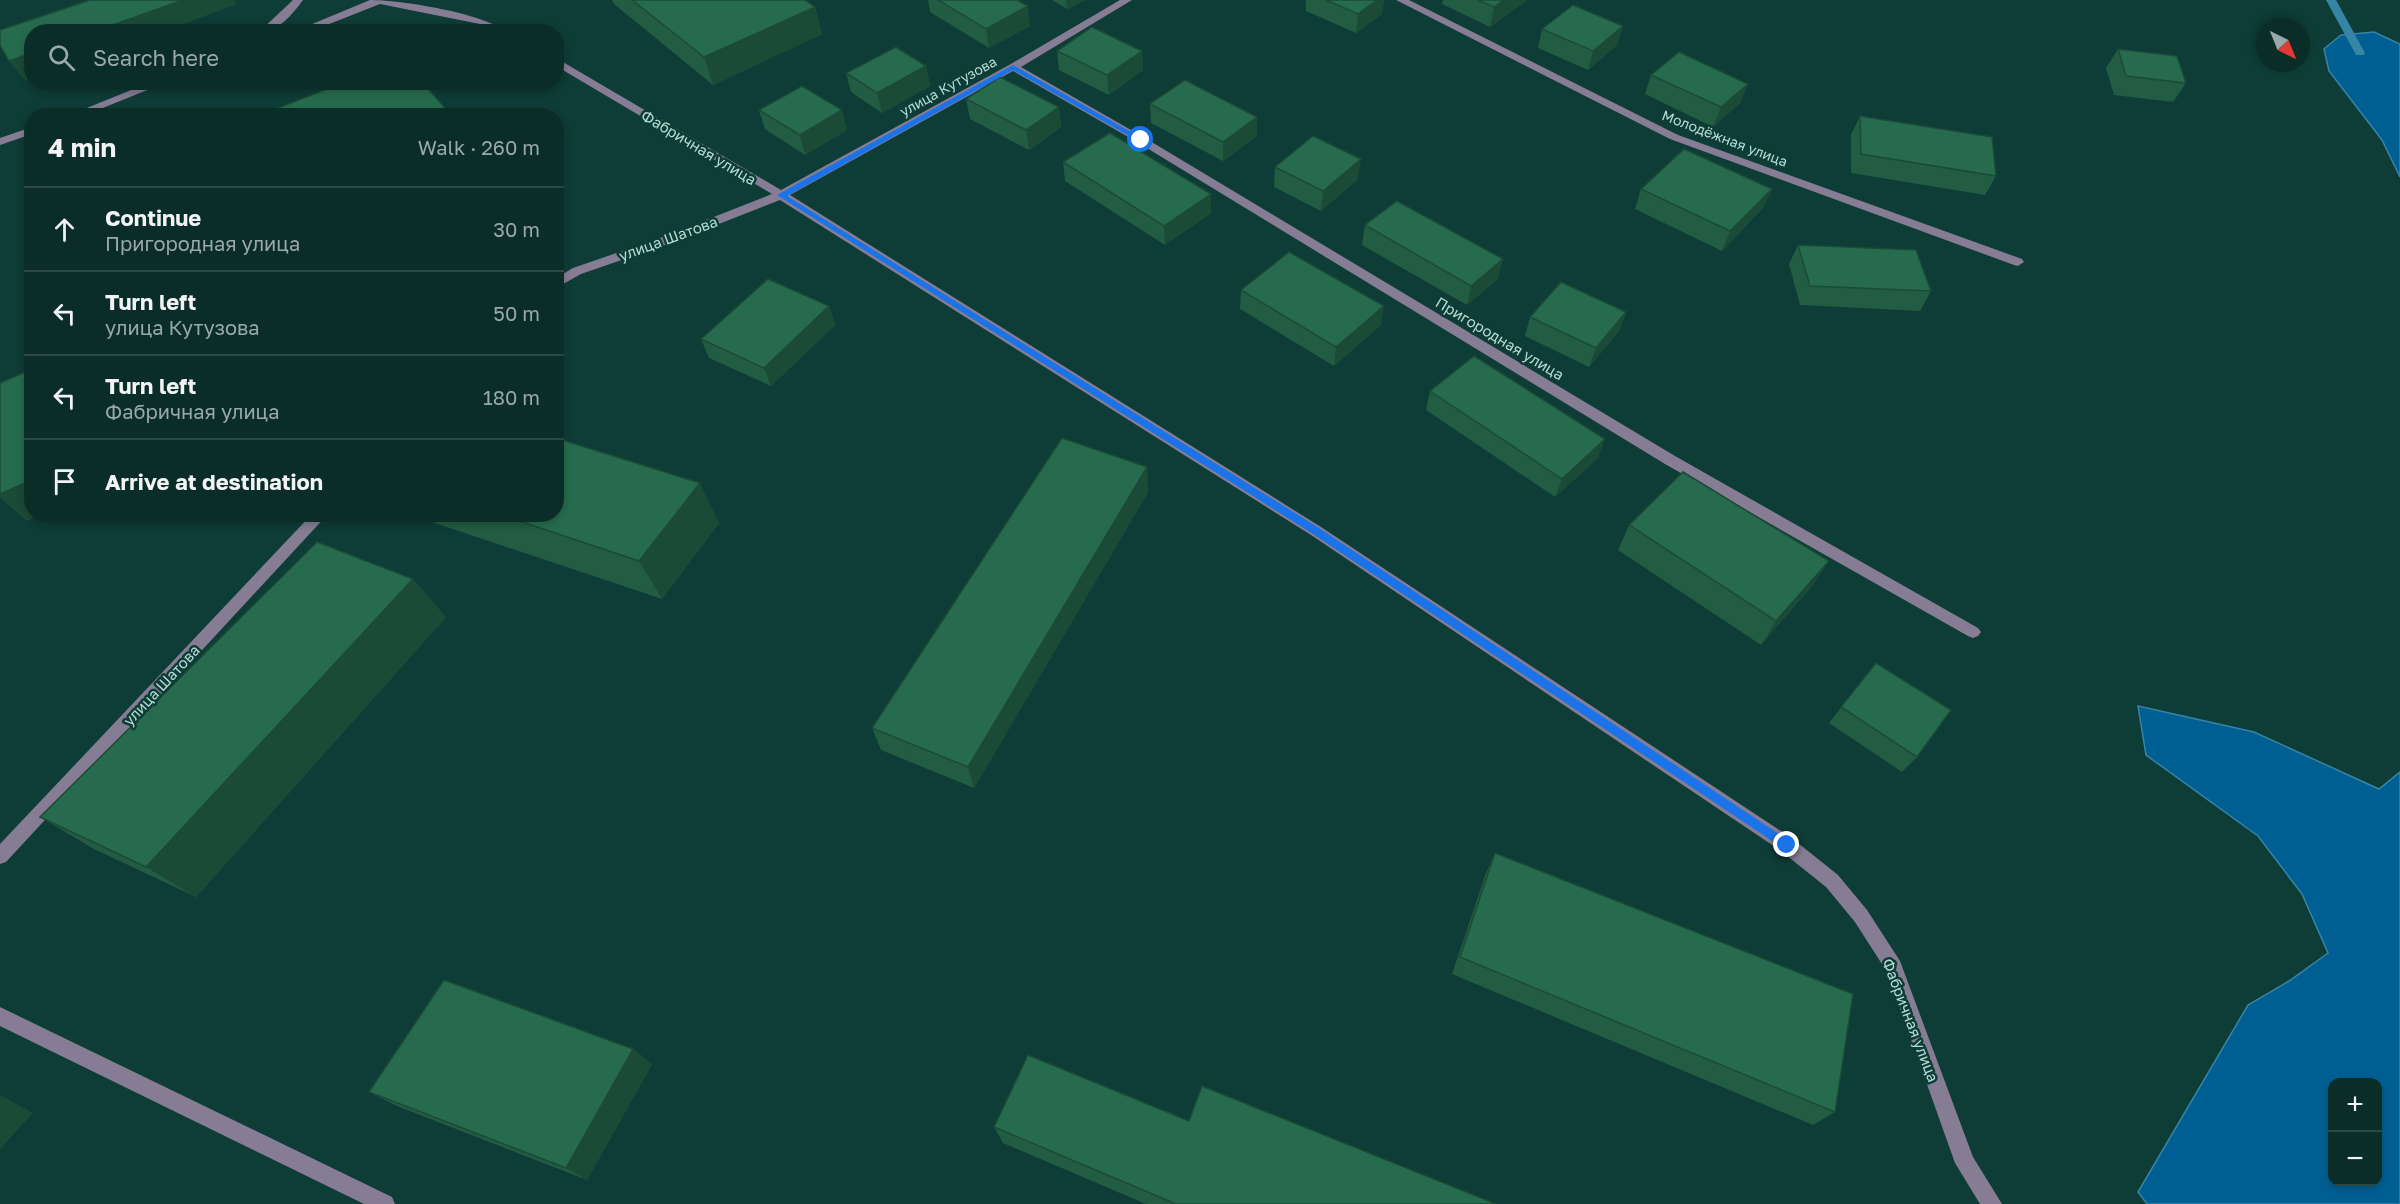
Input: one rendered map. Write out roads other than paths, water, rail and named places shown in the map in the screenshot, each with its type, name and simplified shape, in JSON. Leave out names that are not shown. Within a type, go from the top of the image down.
[{"type":"street","points":[[274,24],[298,0]]},
{"type":"street","points":[[318,24],[377,0],[407,2],[487,24]]},
{"type":"street","name":"улица Кутузова","points":[[781,195],[1013,67],[1127,0]]},
{"type":"street","name":"Молодёжная улица","points":[[1401,0],[1674,137],[2018,262]]},
{"type":"street","name":"Фабричная улица","points":[[564,66],[781,195],[1316,531],[1787,845],[1832,881],[1861,916],[1894,967],[1965,1163],[1992,1204]]},
{"type":"street","name":"Пригородная улица","points":[[1013,67],[1141,140],[1670,460],[1973,632]]},
{"type":"street","points":[[93,108],[141,90]]},
{"type":"street","points":[[0,142],[24,133]]},
{"type":"street","name":"улица Шатова","points":[[564,279],[577,271],[664,241],[781,195]]},
{"type":"street","name":"улица Шатова","points":[[0,856],[313,522]]},
{"type":"street","points":[[0,1016],[385,1204]]},
{"type":"water","points":[[2374,32],[2400,44],[2400,177],[2382,140],[2329,71],[2324,49],[2341,35]]},
{"type":"water","points":[[2138,706],[2254,732],[2379,789],[2400,772],[2400,1204],[2147,1204],[2138,1192],[2248,1005],[2289,981],[2328,953],[2302,894],[2258,836],[2146,755]]},
{"type":"waterway","points":[[2331,0],[2360,53]]}]
